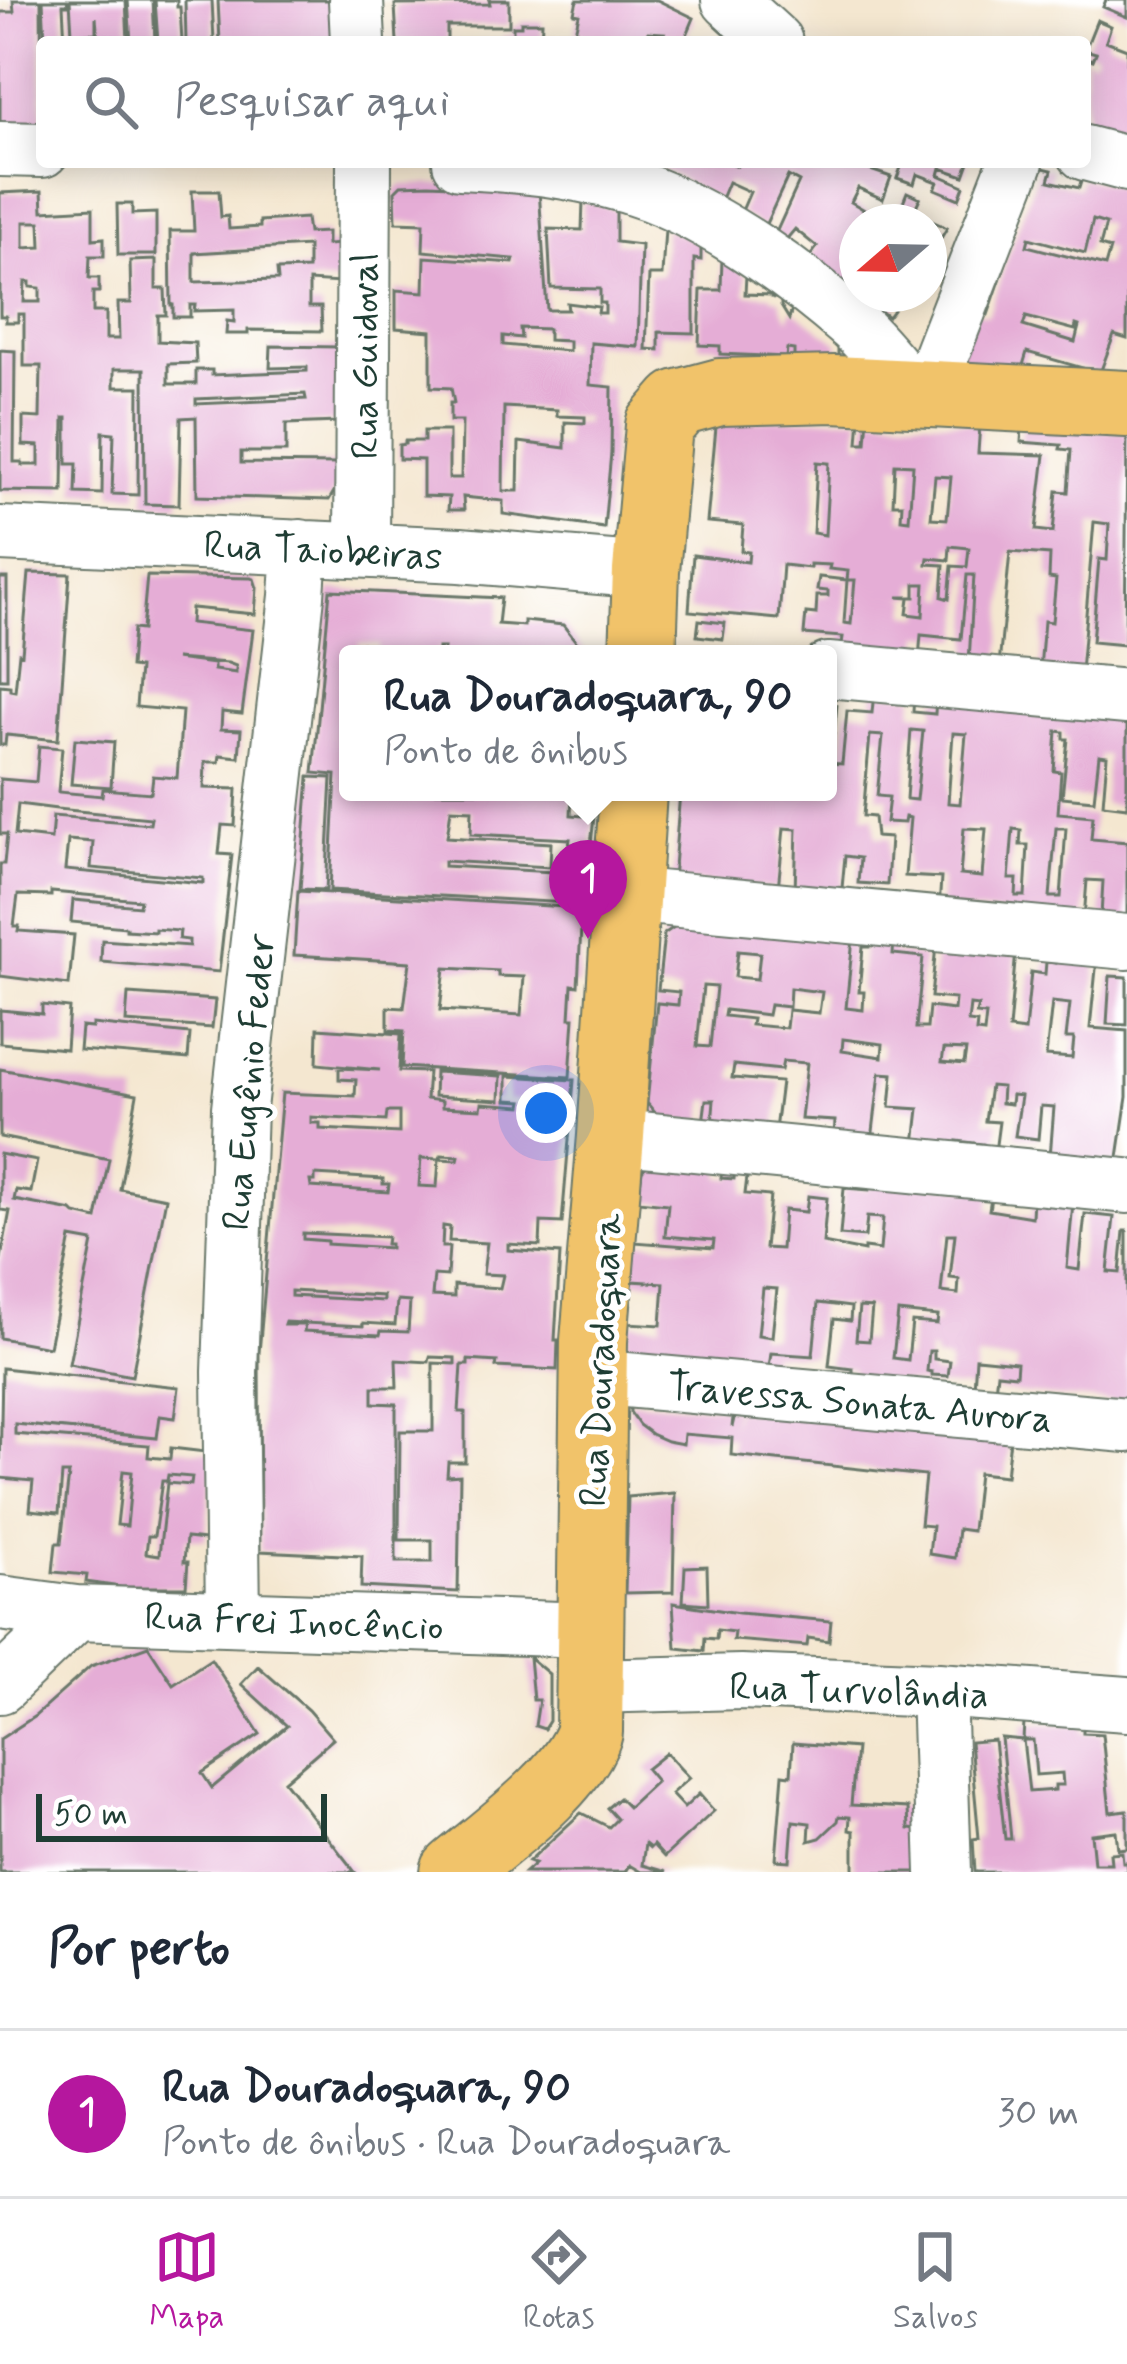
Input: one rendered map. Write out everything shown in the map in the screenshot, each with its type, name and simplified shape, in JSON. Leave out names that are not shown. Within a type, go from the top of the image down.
[{"type":"main road","points":[[651,645],[646,571],[659,427],[679,403],[720,392],[834,389],[1127,404]]},
{"type":"main road","name":"Rua Douradoquara","points":[[454,1872],[531,1806],[584,1750],[590,1732],[593,1377],[632,801]]},
{"type":"street","points":[[356,0],[358,36]]},
{"type":"street","points":[[729,0],[768,36]]},
{"type":"street","points":[[0,149],[36,150]]},
{"type":"street","points":[[1091,155],[1127,164]]},
{"type":"street","name":"Rua Guidoval","points":[[362,550],[364,168]]},
{"type":"street","points":[[533,168],[569,171],[650,194],[722,229],[855,326],[920,394],[1014,168]]},
{"type":"street","name":"Rua Taiobeiras","points":[[0,534],[460,555],[646,571]]},
{"type":"street","name":"Rua Eugênio Feder","points":[[233,1618],[230,1372],[238,1108],[300,547]]},
{"type":"street","points":[[837,671],[1127,697]]},
{"type":"street","points":[[626,896],[1127,942]]},
{"type":"street","points":[[611,1136],[1127,1186]]},
{"type":"street","name":"Travessa Sonata Aurora","points":[[593,1377],[1127,1425]]},
{"type":"street","name":"Rua Frei Inocêncio","points":[[0,1603],[76,1612],[233,1618],[590,1658]]},
{"type":"street","points":[[0,1686],[76,1612]]},
{"type":"street","name":"Rua Turvolândia","points":[[590,1658],[741,1682],[1127,1704]]},
{"type":"street","points":[[938,1690],[944,1872]]},
{"type":"building","points":[[13,0],[41,0],[41,36],[36,36],[36,134],[0,135],[0,12],[14,12]]},
{"type":"building","points":[[43,0],[67,0],[68,5],[63,5],[65,36],[45,36]]},
{"type":"building","points":[[70,0],[126,0],[128,36],[98,36],[96,17],[96,33],[72,34]]},
{"type":"building","points":[[128,0],[153,0],[155,36],[131,36]]},
{"type":"building","points":[[155,0],[177,0],[182,36],[158,36]]},
{"type":"building","points":[[185,0],[212,0],[214,36],[186,36]]},
{"type":"building","points":[[218,0],[333,0],[335,36],[220,36]]},
{"type":"building","points":[[489,0],[509,0],[509,26],[447,26],[447,36],[397,36],[395,5],[490,4]]},
{"type":"building","points":[[577,0],[657,0],[694,18],[686,36],[648,32],[646,36],[594,36],[575,32],[579,14],[574,13]]},
{"type":"building","points":[[1106,0],[1127,0],[1127,17],[1103,7]]},
{"type":"building","points":[[1097,20],[1111,26],[1106,41],[1127,49],[1125,139],[1091,133],[1091,59],[1096,53],[1091,52]]},
{"type":"building","points":[[521,22],[542,22],[541,36],[513,36],[513,26]]},
{"type":"building","points":[[658,168],[865,168],[891,177],[883,199],[858,188],[851,202],[854,204],[839,204],[839,280],[809,258],[817,247],[795,229],[785,241],[775,235],[799,182],[788,176],[764,228],[741,213],[750,192],[728,182],[720,201]]},
{"type":"building","points":[[901,168],[941,168],[939,175],[964,186],[959,199],[935,189],[938,182],[917,174],[914,184],[897,178]]},
{"type":"building","points":[[941,168],[967,168],[964,176]]},
{"type":"building","points":[[1039,168],[1052,170],[1049,181],[1079,188],[1082,178],[1127,189],[1127,339],[1114,335],[1100,373],[1027,352],[1021,372],[951,365],[976,312],[988,315]],"holes":[[[1093,220],[1106,224],[1100,246],[1110,249],[1105,266],[1027,246],[1029,238],[1085,253]],[[1026,317],[1075,330],[1079,326],[1075,342],[1023,326]]]},
{"type":"building","points":[[401,185],[539,189],[547,310],[568,310],[567,303],[599,307],[598,313],[605,313],[600,289],[551,288],[548,229],[582,230],[583,201],[616,210],[616,242],[641,245],[638,347],[591,343],[590,385],[612,387],[604,528],[503,514],[503,501],[463,497],[464,510],[448,510],[449,497],[423,496],[423,460],[399,459],[399,445],[405,441],[424,441],[424,431],[449,431],[449,478],[461,478],[462,421],[450,421],[451,388],[431,387],[431,331],[396,328],[396,290],[424,292],[425,257],[513,263],[514,259],[423,251],[424,223],[396,222],[395,191]],"holes":[[[520,328],[548,329],[548,340],[569,341],[569,351],[503,345],[503,336],[521,338]],[[504,407],[585,417],[585,423],[565,422],[565,448],[519,442],[518,491],[503,491]]]},
{"type":"building","points":[[42,191],[43,211],[93,208],[93,239],[104,238],[104,256],[90,256],[89,278],[99,278],[93,312],[106,312],[106,339],[119,339],[118,303],[131,303],[130,261],[156,260],[156,289],[165,289],[166,315],[158,315],[158,341],[195,343],[196,363],[168,364],[168,384],[196,384],[196,370],[212,370],[212,375],[307,371],[307,367],[270,368],[271,346],[339,347],[338,422],[286,424],[286,452],[241,452],[241,463],[338,464],[329,500],[197,496],[196,417],[181,418],[179,505],[145,504],[144,369],[114,369],[114,387],[139,387],[138,495],[112,494],[114,433],[103,432],[102,494],[76,493],[77,464],[67,464],[67,418],[63,492],[0,491],[0,350],[15,351],[14,462],[22,465],[39,465],[39,446],[23,445],[23,417],[40,418],[41,366],[24,366],[24,314],[18,314],[18,322],[6,322],[6,316],[0,316],[0,193]],"holes":[[[24,222],[40,222],[41,247],[24,248]],[[25,282],[40,288],[40,302],[24,302]],[[305,394],[306,399],[196,404],[196,399]]]},
{"type":"building","points":[[192,191],[219,191],[221,217],[228,216],[229,229],[306,218],[308,233],[327,232],[327,245],[341,244],[340,283],[309,281],[309,307],[321,307],[322,331],[226,334],[227,321],[234,322],[234,310],[194,311],[195,305],[190,305],[190,317],[173,317],[170,231],[194,231]],"holes":[[[308,246],[308,269],[277,270],[278,280],[194,282],[194,253]]]},
{"type":"building","points":[[907,192],[920,198],[917,204],[902,204]]},
{"type":"building","points":[[117,204],[132,204],[132,214],[156,213],[156,255],[118,255]]},
{"type":"building","points":[[665,229],[701,244],[701,260],[694,259],[694,333],[659,332],[659,350],[646,349],[649,275],[662,275]]},
{"type":"building","points":[[722,258],[746,275],[745,294],[781,300],[789,319],[792,309],[838,343],[838,360],[794,358],[794,350],[787,349],[786,357],[720,354],[720,346],[699,345],[701,290],[721,290]]},
{"type":"building","points":[[860,417],[858,443],[866,443],[868,417],[980,423],[978,453],[1045,455],[1036,530],[1053,532],[1057,491],[1068,492],[1071,450],[1021,442],[1022,426],[1127,432],[1125,645],[1092,642],[1099,559],[1107,560],[1109,524],[1094,522],[1081,672],[1040,669],[1044,621],[1052,622],[1056,579],[1049,578],[1050,555],[1010,552],[999,665],[969,662],[974,575],[967,575],[961,639],[921,635],[919,658],[841,651],[843,637],[804,634],[806,613],[816,614],[817,596],[828,596],[828,591],[817,590],[819,577],[847,580],[848,571],[829,569],[830,565],[783,565],[779,619],[689,611],[693,555],[748,562],[749,552],[741,551],[743,525],[707,522],[716,427],[731,422]],"holes":[[[817,462],[829,463],[825,535],[813,533]],[[895,464],[913,465],[909,520],[901,519],[902,504],[893,504]],[[935,476],[951,477],[947,519],[931,518]],[[950,546],[969,548],[967,567],[952,566],[949,599],[942,597],[944,565],[927,564],[928,558],[949,560]],[[847,580],[855,580],[851,624],[844,623]],[[915,584],[925,584],[923,616],[907,614],[909,598],[898,597],[915,597]]]},
{"type":"building","points":[[29,573],[70,574],[58,740],[6,735],[5,745],[0,745],[0,685],[15,691]]},
{"type":"building","points":[[147,576],[254,579],[255,614],[191,608],[190,623],[253,630],[242,714],[222,712],[221,729],[241,730],[239,757],[220,755],[219,762],[205,762],[204,788],[237,789],[235,826],[222,825],[219,854],[232,855],[219,972],[101,962],[102,940],[189,946],[189,940],[179,939],[180,931],[71,922],[73,900],[139,906],[140,900],[51,892],[51,896],[18,895],[14,926],[19,926],[18,931],[74,935],[69,985],[0,976],[0,864],[4,864],[7,834],[0,834],[0,779],[36,782],[39,746],[62,748],[58,792],[151,793],[153,776],[177,778],[182,711],[136,707],[139,668],[130,667],[133,629],[142,630]],"holes":[[[175,659],[228,663],[236,666],[236,673],[214,670],[214,664]],[[18,804],[151,818],[150,824],[53,816],[51,839],[15,835]],[[68,840],[93,842],[91,868],[203,878],[203,883],[65,870]]]},
{"type":"building","points":[[0,578],[7,578],[7,679],[0,679]]},
{"type":"building","points":[[330,590],[501,598],[498,624],[563,625],[579,645],[339,645],[339,801],[572,801],[571,815],[594,817],[591,845],[569,844],[570,839],[471,834],[472,810],[451,809],[447,837],[551,843],[550,867],[444,861],[444,866],[589,874],[587,904],[330,890],[336,775],[313,773]]},
{"type":"building","points":[[699,620],[725,623],[723,639],[697,636]]},
{"type":"building","points":[[874,692],[914,696],[913,712],[935,714],[936,698],[1127,714],[1127,807],[1103,804],[1107,756],[1099,755],[1094,800],[1062,797],[1068,739],[1064,732],[1057,731],[1054,771],[1061,772],[1058,813],[1093,816],[1091,839],[1127,842],[1127,922],[1101,916],[1103,881],[1087,880],[1084,919],[939,909],[941,878],[905,876],[910,818],[905,817],[904,823],[886,822],[889,797],[877,796],[883,736],[870,735],[863,816],[874,817],[876,837],[890,838],[887,885],[858,883],[860,858],[845,856],[842,888],[795,891],[797,829],[784,828],[778,889],[673,880],[679,801],[837,801],[837,764],[842,764],[847,711],[872,713]],"holes":[[[911,730],[923,731],[916,800],[906,799]],[[953,733],[966,734],[960,804],[948,803]],[[964,828],[986,829],[982,877],[960,875]],[[1056,828],[1066,828],[1061,897],[1050,897]],[[1013,829],[1021,830],[1020,845],[1028,845],[1025,896],[1016,896],[1017,879],[1009,879]]]},
{"type":"building","points":[[75,739],[114,742],[111,787],[71,784]]},
{"type":"building","points":[[309,777],[332,778],[326,890],[300,889]]},
{"type":"building","points":[[298,891],[582,908],[578,986],[572,985],[570,1077],[402,1067],[404,1031],[388,1030],[388,1007],[404,1008],[410,962],[294,955]],"holes":[[[445,968],[498,971],[498,976],[524,977],[521,1015],[440,1010]]]},
{"type":"building","points":[[677,925],[853,938],[846,1008],[863,1010],[864,992],[859,992],[863,947],[870,947],[871,940],[894,941],[893,954],[923,957],[916,1028],[927,1028],[929,1007],[954,1010],[955,999],[931,997],[936,945],[1016,951],[1009,1029],[1025,1031],[1031,972],[1045,974],[1046,962],[1056,963],[1057,955],[1097,959],[1090,1028],[1127,1031],[1127,1097],[1117,1164],[1050,1157],[1054,1107],[1041,1106],[1038,1139],[1015,1136],[1021,1096],[1012,1095],[1011,1104],[1001,1103],[1002,1087],[990,1086],[985,1121],[999,1122],[995,1152],[982,1151],[983,1144],[957,1141],[957,1148],[915,1144],[919,1109],[890,1107],[893,1074],[880,1073],[872,1140],[834,1136],[835,1121],[801,1119],[807,1063],[783,1061],[781,1070],[734,1065],[732,1078],[781,1082],[775,1130],[712,1124],[714,1100],[706,1100],[703,1123],[660,1119],[647,1103],[657,1003],[678,1005],[679,992],[658,990],[664,934]],"holes":[[[738,951],[760,953],[757,979],[735,977]],[[703,986],[716,987],[710,1047],[697,1046]],[[790,988],[822,992],[819,1013],[788,1010],[786,1028],[751,1025],[752,1019],[724,1016],[725,1010],[768,1015],[770,1005],[789,1007]],[[1052,1002],[1070,1004],[1066,1038],[1074,1038],[1072,1058],[1046,1056]],[[970,1005],[978,1006],[976,1014],[986,1015],[984,1033],[976,1032],[977,1023],[968,1022]],[[843,1039],[883,1044],[882,1057],[842,1051]],[[944,1049],[966,1050],[964,1064],[942,1062]]]},
{"type":"building","points":[[1110,976],[1127,977],[1127,1025],[1107,1024]]},
{"type":"building","points":[[128,994],[215,1000],[212,1028],[126,1022]]},
{"type":"building","points":[[42,1005],[69,1008],[66,1049],[0,1043],[0,1010],[42,1014]]},
{"type":"building","points":[[92,1024],[190,1034],[188,1059],[79,1050],[81,1027],[92,1028]]},
{"type":"building","points":[[318,1028],[401,1034],[399,1071],[428,1072],[426,1099],[442,1101],[442,1107],[522,1106],[523,1101],[507,1100],[507,1076],[574,1080],[562,1223],[541,1222],[540,1246],[508,1244],[508,1250],[560,1254],[557,1370],[496,1367],[497,1362],[468,1360],[468,1365],[462,1365],[459,1412],[465,1412],[465,1462],[448,1462],[447,1476],[460,1475],[458,1592],[361,1587],[362,1556],[260,1551],[259,1353],[282,1093],[355,1096],[356,1080],[339,1079],[339,1068],[380,1070],[317,1064]],"holes":[[[387,1112],[399,1112],[399,1133],[320,1129],[311,1117],[386,1121]],[[441,1155],[459,1156],[458,1160],[439,1159],[437,1187],[419,1186],[421,1158],[440,1159]],[[315,1175],[383,1179],[383,1184],[389,1184],[388,1192],[311,1187],[310,1181],[315,1181]],[[443,1226],[450,1227],[449,1241],[487,1243],[483,1274],[503,1275],[500,1288],[454,1285],[454,1297],[432,1296],[434,1275],[447,1276],[449,1247],[442,1247]],[[303,1233],[387,1237],[390,1248],[303,1239]],[[291,1291],[383,1296],[383,1301],[291,1296]],[[397,1301],[410,1302],[408,1332],[304,1331],[305,1325],[284,1325],[363,1323],[395,1325]],[[455,1358],[455,1364],[433,1363],[433,1431],[400,1431],[399,1540],[432,1540],[432,1562],[396,1562],[396,1404],[373,1403],[373,1387],[397,1387],[396,1360]]]},
{"type":"building","points":[[0,1069],[137,1094],[120,1189],[166,1198],[132,1376],[69,1364],[93,1242],[71,1238],[49,1347],[0,1338],[0,1264],[10,1211],[0,1210],[0,1154],[37,1161],[31,1192],[16,1190],[14,1200],[97,1219],[109,1159],[0,1137]]},
{"type":"building","points":[[435,1072],[501,1076],[500,1100],[434,1096]]},
{"type":"building","points":[[651,1160],[722,1167],[721,1178],[734,1179],[735,1168],[748,1169],[745,1194],[770,1196],[765,1248],[781,1249],[784,1210],[806,1212],[808,1196],[827,1198],[823,1243],[880,1250],[883,1218],[867,1217],[865,1237],[840,1235],[844,1188],[869,1190],[871,1180],[992,1191],[989,1210],[1032,1217],[1033,1199],[1073,1203],[1067,1268],[1079,1270],[1085,1214],[1114,1217],[1108,1272],[1120,1273],[1127,1231],[1127,1403],[995,1391],[997,1373],[1016,1375],[1017,1362],[976,1358],[974,1389],[853,1378],[853,1369],[829,1366],[834,1319],[850,1321],[851,1307],[818,1303],[813,1356],[771,1353],[768,1375],[629,1359],[628,1323],[661,1325],[664,1283],[632,1281],[635,1242],[713,1248],[714,1240],[665,1236],[668,1204],[638,1201],[642,1171]],"holes":[[[947,1234],[955,1234],[950,1278],[959,1279],[958,1294],[941,1292]],[[763,1288],[777,1289],[772,1337],[758,1335]],[[859,1307],[872,1308],[869,1341],[856,1340]],[[898,1312],[938,1316],[937,1324],[912,1322],[908,1360],[893,1358]],[[929,1351],[934,1351],[934,1359],[950,1361],[948,1376],[927,1371]]]},
{"type":"building","points":[[2,1368],[179,1387],[175,1418],[160,1416],[157,1438],[15,1424],[15,1434],[149,1445],[148,1457],[170,1459],[171,1448],[214,1453],[205,1540],[186,1538],[186,1587],[121,1587],[86,1582],[87,1575],[53,1572],[69,1474],[62,1474],[59,1513],[30,1510],[33,1481],[0,1478]],"holes":[[[123,1471],[132,1472],[127,1526],[117,1525]],[[168,1475],[192,1477],[191,1485],[167,1483],[159,1555],[146,1553],[148,1536],[154,1536],[162,1481]]]},
{"type":"building","points":[[630,1401],[734,1409],[732,1427],[736,1410],[1010,1439],[1006,1476],[978,1473],[972,1531],[958,1529],[955,1558],[929,1554],[932,1526],[920,1525],[925,1476],[731,1455],[732,1438],[684,1434],[683,1444],[667,1441],[639,1425],[630,1412]]},
{"type":"building","points":[[675,1493],[673,1592],[625,1593],[628,1497]]},
{"type":"building","points":[[707,1566],[708,1604],[683,1602],[685,1567]]},
{"type":"building","points":[[673,1603],[831,1621],[829,1641],[808,1638],[807,1646],[733,1640],[734,1632],[717,1630],[716,1639],[705,1638],[704,1651],[676,1648]]},
{"type":"building","points":[[148,1646],[173,1684],[211,1659],[260,1734],[202,1773],[212,1788],[287,1726],[241,1684],[258,1666],[308,1710],[333,1739],[284,1781],[355,1872],[0,1872],[0,1739],[35,1716],[91,1666]]},
{"type":"building","points":[[529,1657],[549,1674],[549,1721],[544,1729],[535,1726],[539,1700],[533,1700]]},
{"type":"building","points":[[1024,1723],[1083,1726],[1083,1733],[1102,1734],[1110,1812],[1127,1810],[1127,1848],[1118,1849],[1116,1831],[1091,1834],[1094,1863],[1111,1863],[1110,1853],[1122,1852],[1127,1872],[975,1872],[973,1839],[979,1838],[970,1742],[994,1740],[1005,1839],[1011,1839],[1001,1738],[1023,1740]],"holes":[[[1023,1740],[1033,1740],[1036,1775],[1062,1773],[1063,1785],[1029,1792]]]},
{"type":"building","points":[[793,1743],[856,1748],[851,1805],[908,1808],[909,1829],[918,1830],[924,1872],[854,1872],[854,1831],[849,1830],[850,1817],[839,1816],[820,1838],[809,1841],[810,1823],[793,1821],[790,1861],[776,1860],[783,1774],[791,1775]]},
{"type":"building","points":[[666,1753],[689,1778],[671,1794],[684,1808],[699,1794],[714,1811],[664,1857],[653,1845],[645,1844],[642,1865],[666,1872],[641,1872],[629,1865],[625,1872],[525,1872],[535,1863],[529,1861],[581,1813],[609,1827],[617,1819],[607,1808],[619,1798],[628,1807],[656,1781],[646,1769]]},
{"type":"place","name":"Rua Douradoquara, 90","points":[[588,939]]}]
